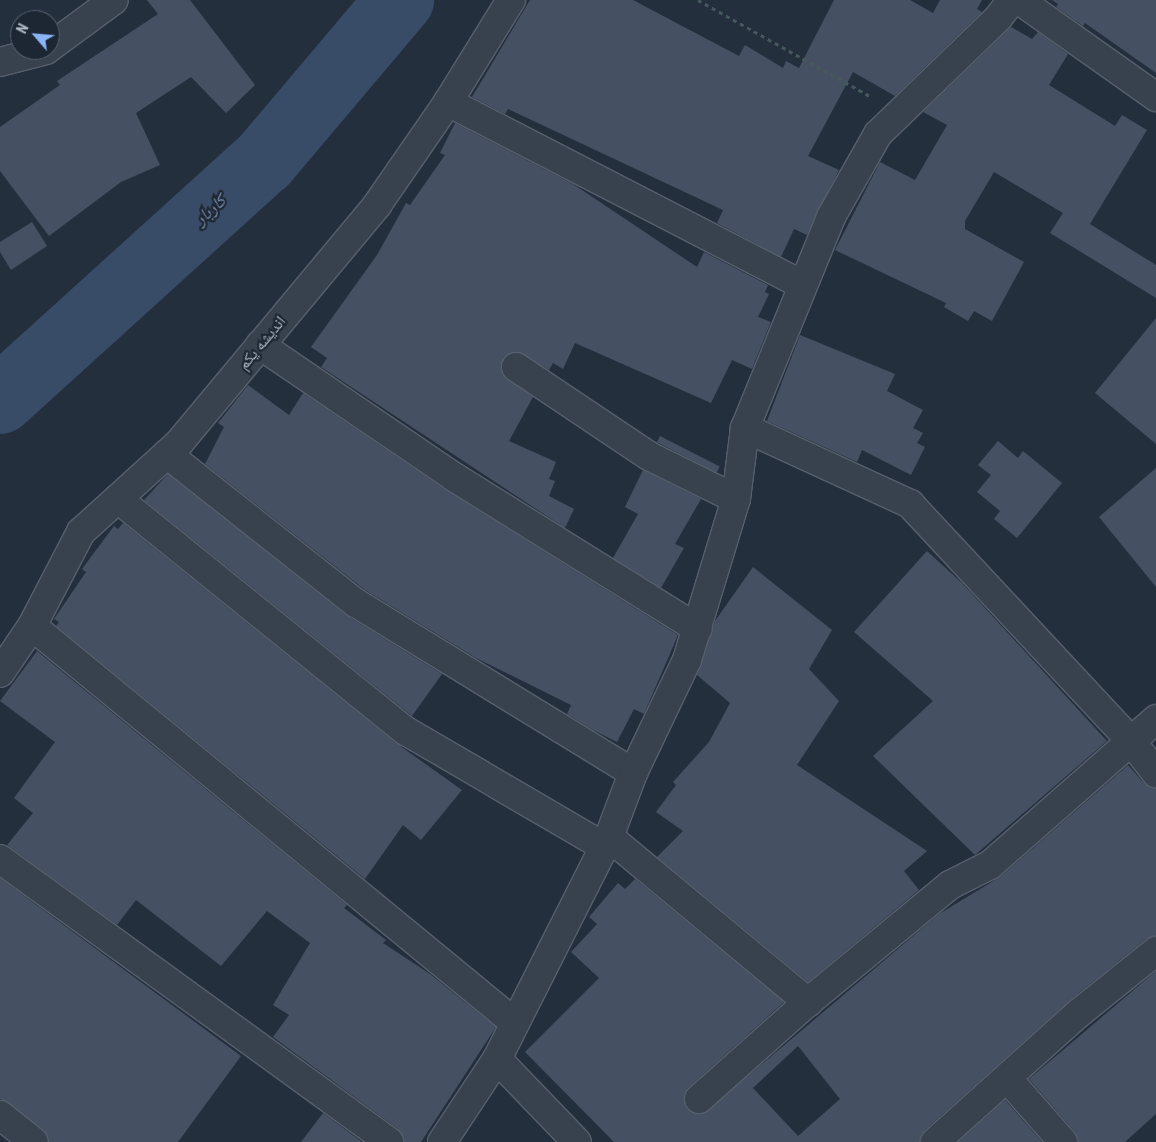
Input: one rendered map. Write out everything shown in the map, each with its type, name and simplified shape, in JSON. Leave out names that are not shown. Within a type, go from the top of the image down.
[{"type":"street","name":"اندیشه یکم","points":[[0,673],[32,626],[81,532],[167,454],[377,204],[448,102],[511,0]]},
{"type":"street","points":[[442,1142],[497,1060],[606,842],[633,772],[698,629],[736,499],[745,428],[831,217],[878,134],[998,18],[1012,0]]},
{"type":"street","points":[[1019,0],[1156,97]]},
{"type":"street","points":[[60,39],[106,2]]},
{"type":"street","points":[[448,102],[802,285]]},
{"type":"street","points":[[260,345],[454,477],[698,629]]},
{"type":"street","points":[[516,367],[650,456],[736,499]]},
{"type":"street","points":[[745,428],[910,504],[1131,741],[1156,773]]},
{"type":"street","points":[[167,454],[356,603],[633,772]]},
{"type":"street","points":[[118,499],[406,731],[606,842],[808,1002]]},
{"type":"street","points":[[32,626],[515,1022]]},
{"type":"street","points":[[699,1099],[808,1002],[950,885],[990,865],[1156,719]]},
{"type":"street","points":[[0,859],[389,1142]]},
{"type":"street","points":[[935,1142],[1156,951]]},
{"type":"street","points":[[497,1060],[577,1142]]},
{"type":"street","points":[[1007,1078],[1063,1142]]},
{"type":"street","points":[[0,1115],[34,1142]]},
{"type":"path","points":[[698,0],[901,113]]},
{"type":"building","points":[[147,0],[190,0],[255,85],[226,113],[191,77],[136,113],[160,165],[121,182],[49,236],[0,171],[0,127],[60,85],[57,81],[158,14]]},
{"type":"building","points":[[530,0],[633,0],[739,56],[745,45],[783,68],[786,61],[799,68],[834,0],[910,0],[933,13],[940,0],[982,0],[977,9],[982,12],[895,96],[853,72],[808,156],[839,170],[807,235],[794,229],[781,257],[717,223],[723,210],[508,109],[505,114],[472,97]]},
{"type":"building","points":[[1052,0],[1156,0],[1156,73],[1085,23],[1083,26],[1056,7],[1058,4]]},
{"type":"building","points":[[1011,27],[1032,39],[1038,32],[1068,54],[1049,85],[1115,126],[1122,115],[1147,130],[1090,224],[1156,265],[1156,298],[1050,233],[1063,213],[994,172],[965,221],[965,229],[1024,262],[992,321],[974,311],[968,321],[944,307],[946,303],[835,250],[880,162],[915,180],[947,125],[923,112]]},
{"type":"building","points":[[455,123],[573,184],[697,267],[704,252],[768,285],[765,292],[769,294],[758,317],[771,322],[752,369],[732,360],[711,403],[575,343],[563,369],[553,363],[549,370],[518,352],[503,358],[502,374],[533,397],[509,441],[556,462],[549,479],[555,481],[549,496],[574,509],[565,528],[321,367],[327,358],[311,347],[377,255],[406,203],[410,205],[445,155],[440,153]]},
{"type":"building","points":[[32,222],[47,246],[11,270],[0,252],[0,242]]},
{"type":"building","points":[[1156,318],[1156,444],[1095,393]]},
{"type":"building","points":[[800,335],[895,374],[887,391],[923,410],[913,428],[923,433],[917,443],[925,447],[911,475],[862,450],[857,462],[767,421]]},
{"type":"building","points":[[248,385],[289,415],[303,393],[446,490],[678,635],[644,714],[634,709],[617,742],[593,730],[567,714],[571,705],[476,658],[365,590],[205,464],[224,427],[218,423]]},
{"type":"building","points":[[660,436],[720,466],[717,473],[657,442]]},
{"type":"building","points":[[998,441],[1018,458],[1023,451],[1062,483],[1017,538],[994,519],[1000,511],[977,492],[991,475],[978,465]]},
{"type":"building","points":[[1156,468],[1156,587],[1099,517]]},
{"type":"building","points":[[643,470],[701,499],[675,544],[684,548],[661,588],[613,558],[638,514],[625,507]]},
{"type":"building","points":[[168,474],[346,615],[442,674],[412,716],[144,500]]},
{"type":"building","points":[[123,523],[396,743],[462,790],[421,840],[403,825],[365,879],[56,626],[59,622],[54,619],[86,572],[82,569],[114,526],[118,529]]},
{"type":"building","points":[[927,551],[962,583],[1107,741],[975,855],[873,756],[933,701],[854,632]]},
{"type":"building","points":[[753,567],[832,630],[809,669],[839,701],[797,765],[927,851],[904,871],[919,890],[808,982],[657,857],[683,831],[656,812],[676,785],[673,782],[709,742],[730,703],[697,675],[715,621]]},
{"type":"building","points":[[37,651],[347,905],[344,908],[386,940],[383,943],[430,974],[496,1027],[421,1142],[404,1142],[398,1129],[273,1037],[289,1015],[273,1005],[310,943],[267,911],[221,966],[136,900],[117,925],[7,845],[33,813],[14,798],[55,742],[0,701]]},
{"type":"building","points":[[1128,765],[1144,783],[1156,788],[1156,936],[1146,939],[1069,1001],[925,1130],[920,1142],[614,1142],[525,1052],[599,978],[571,952],[597,924],[589,917],[618,883],[625,889],[635,879],[784,1002],[688,1088],[684,1095],[687,1109],[703,1114],[939,914],[1000,877]],"holes":[[[798,1046],[840,1099],[798,1136],[753,1088]]]},
{"type":"building","points":[[0,878],[241,1056],[178,1142],[49,1142],[44,1130],[0,1099]]},
{"type":"building","points":[[1156,971],[1156,1114],[1125,1142],[1078,1142],[1075,1132],[1029,1079]]},
{"type":"building","points":[[1005,1100],[1042,1142],[958,1142]]},
{"type":"building","points":[[323,1113],[362,1142],[301,1142]]},
{"type":"waterway","name":"کاربار","points":[[0,400],[264,161],[400,0]]}]
